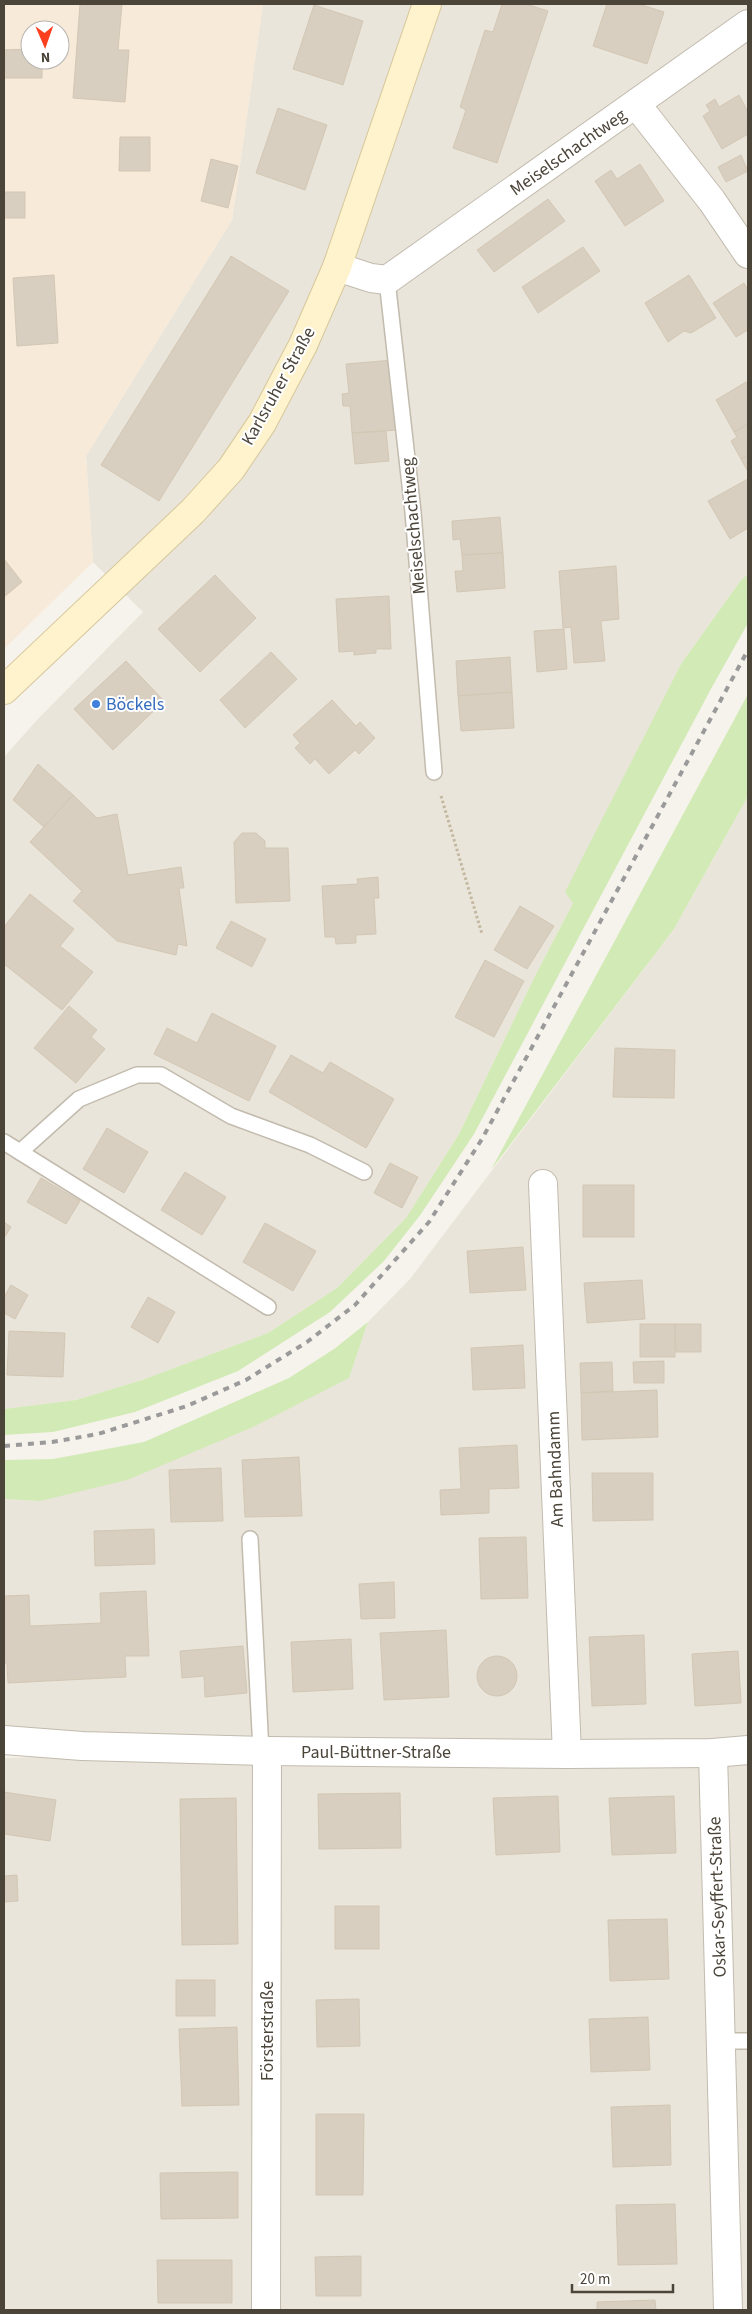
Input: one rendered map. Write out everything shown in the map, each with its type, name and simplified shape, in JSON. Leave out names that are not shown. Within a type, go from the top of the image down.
[{"type":"main road","name":"Karlsruher Straße","points":[[4,690],[193,512],[230,469],[262,423],[303,345],[337,266],[428,4]]},
{"type":"street","name":"Meiselschachtweg","points":[[387,280],[748,24]]},
{"type":"street","points":[[636,104],[712,201],[748,254]]},
{"type":"street","points":[[337,266],[371,278],[387,280]]},
{"type":"street","name":"Am Bahndamm","points":[[543,1184],[568,1754]]},
{"type":"street","name":"Paul-Büttner-Straße","points":[[4,1740],[82,1746],[264,1751],[568,1754],[713,1753],[748,1750]]},
{"type":"street","name":"Försterstraße","points":[[264,1751],[266,2310]]},
{"type":"street","name":"Oskar-Seyffert-Straße","points":[[713,1753],[735,2041],[728,2310]]},
{"type":"lane","name":"Meiselschachtweg","points":[[387,280],[413,512],[434,772]]},
{"type":"lane","points":[[20,1152],[79,1099],[137,1075],[161,1075],[231,1116],[310,1145],[364,1172]]},
{"type":"lane","points":[[4,1142],[268,1307]]},
{"type":"lane","points":[[250,1539],[264,1751]]},
{"type":"path","points":[[434,772],[482,934]]},
{"type":"shaded area","points":[[4,4],[263,4],[232,220],[86,456],[93,562],[4,649]]},
{"type":"shaded area","points":[[263,4],[748,4],[748,574],[741,580],[681,664],[640,746],[573,903],[534,978],[459,1134],[406,1218],[337,1288],[268,1333],[142,1380],[76,1400],[4,1409],[4,757],[37,720],[143,612],[93,562],[86,456],[232,220]]},
{"type":"shaded area","points":[[748,796],[748,2310],[4,2310],[4,1758],[260,1751],[4,1727],[4,1499],[40,1501],[349,1378],[368,1322],[410,1279],[674,929]]},
{"type":"green space","points":[[748,574],[748,623],[474,1134],[421,1214],[384,1261],[330,1312],[238,1371],[135,1412],[53,1432],[4,1435],[4,1409],[76,1400],[142,1380],[268,1333],[337,1288],[406,1218],[459,1134],[534,978],[573,903],[565,892],[681,664],[741,580]]},
{"type":"green space","points":[[748,694],[748,796],[674,929],[491,1170]]},
{"type":"green space","points":[[368,1322],[349,1378],[253,1427],[127,1480],[40,1501],[4,1499],[4,1460],[53,1459],[144,1442],[289,1378],[334,1349]]},
{"type":"building","points":[[80,4],[122,4],[118,50],[129,50],[125,102],[73,98]]},
{"type":"building","points":[[502,4],[526,4],[548,11],[497,163],[453,148],[466,110],[460,107],[485,30],[493,32]]},
{"type":"building","points":[[607,4],[639,4],[664,12],[647,64],[593,46]]},
{"type":"building","points":[[314,5],[363,21],[343,85],[293,69]]},
{"type":"building","points":[[20,49],[20,70],[42,70],[42,78],[4,78],[4,50]]},
{"type":"building","points":[[739,95],[748,112],[748,134],[722,149],[703,116],[710,111],[706,105],[715,99],[719,107]]},
{"type":"building","points":[[278,108],[327,125],[305,190],[256,173]]},
{"type":"building","points":[[120,137],[150,137],[150,171],[119,171]]},
{"type":"building","points":[[741,155],[748,171],[726,182],[718,167]]},
{"type":"building","points":[[211,159],[238,166],[228,208],[201,201]]},
{"type":"building","points":[[640,164],[664,201],[625,226],[595,181],[611,170],[617,179]]},
{"type":"building","points":[[4,192],[25,192],[25,218],[4,218]]},
{"type":"building","points":[[548,199],[565,221],[494,272],[477,250]]},
{"type":"building","points":[[583,247],[600,271],[538,313],[522,287]]},
{"type":"building","points":[[231,256],[289,291],[159,501],[101,465]]},
{"type":"building","points":[[54,275],[58,343],[17,346],[13,278]]},
{"type":"building","points":[[689,275],[716,318],[691,333],[684,331],[668,342],[645,303]]},
{"type":"building","points":[[744,283],[748,290],[748,330],[736,337],[713,303]]},
{"type":"building","points":[[393,360],[399,430],[352,433],[350,406],[343,406],[342,394],[349,393],[346,364]]},
{"type":"building","points":[[746,382],[748,386],[748,424],[734,432],[716,400]]},
{"type":"building","points":[[748,424],[748,455],[741,459],[731,441],[737,437],[734,432]]},
{"type":"building","points":[[386,431],[389,461],[355,464],[352,433]]},
{"type":"building","points":[[748,455],[748,472],[741,459]]},
{"type":"building","points":[[748,479],[748,528],[730,539],[708,501]]},
{"type":"building","points":[[500,517],[503,553],[462,555],[460,539],[453,540],[452,521]]},
{"type":"building","points":[[503,553],[505,588],[457,592],[455,571],[463,571],[462,555]]},
{"type":"building","points":[[4,559],[22,582],[4,597]]},
{"type":"building","points":[[616,566],[619,619],[601,621],[605,661],[574,663],[571,627],[563,628],[559,571]]},
{"type":"building","points":[[215,575],[256,618],[200,672],[158,629]]},
{"type":"building","points":[[389,596],[391,649],[376,649],[376,653],[354,655],[354,651],[339,652],[336,599]]},
{"type":"building","points":[[564,629],[567,669],[537,672],[534,631]]},
{"type":"building","points":[[271,652],[297,679],[245,728],[220,700]]},
{"type":"building","points":[[510,657],[512,692],[458,696],[456,661]]},
{"type":"building","points":[[126,661],[164,701],[113,750],[74,709]]},
{"type":"building","points":[[512,692],[514,728],[461,731],[458,696]]},
{"type":"building","points":[[332,700],[356,726],[360,722],[375,738],[359,754],[355,750],[329,774],[315,759],[310,764],[295,748],[300,743],[293,735]]},
{"type":"building","points":[[38,764],[73,795],[44,827],[13,800]]},
{"type":"building","points":[[73,795],[97,818],[117,814],[128,875],[181,867],[184,888],[179,888],[187,946],[178,944],[176,955],[117,941],[73,901],[82,891],[30,842]]},
{"type":"building","points":[[242,833],[256,833],[265,841],[265,848],[288,848],[290,901],[236,903],[234,842]]},
{"type":"building","points":[[378,877],[379,898],[374,898],[376,934],[356,935],[356,943],[336,944],[335,937],[325,937],[322,886],[358,884],[357,879]]},
{"type":"building","points":[[30,894],[74,929],[60,946],[93,972],[62,1010],[4,964],[4,927]]},
{"type":"building","points":[[520,906],[554,926],[527,969],[494,950]]},
{"type":"building","points":[[231,921],[266,939],[252,967],[216,948]]},
{"type":"building","points":[[485,960],[524,981],[494,1037],[455,1017]]},
{"type":"building","points":[[69,1006],[97,1030],[91,1037],[105,1049],[76,1083],[34,1048]]},
{"type":"building","points":[[212,1013],[276,1046],[249,1101],[154,1054],[167,1028],[197,1043]]},
{"type":"building","points":[[615,1048],[675,1050],[674,1098],[613,1097]]},
{"type":"building","points":[[291,1055],[323,1073],[330,1062],[394,1099],[366,1148],[269,1092]]},
{"type":"building","points":[[107,1128],[148,1152],[124,1193],[83,1169]]},
{"type":"building","points":[[390,1163],[418,1177],[402,1208],[374,1193]]},
{"type":"building","points":[[185,1172],[226,1197],[202,1235],[161,1210]]},
{"type":"building","points":[[41,1178],[80,1201],[66,1224],[27,1202]]},
{"type":"building","points":[[583,1185],[634,1185],[634,1237],[583,1237]]},
{"type":"building","points":[[4,1222],[11,1227],[4,1238]]},
{"type":"building","points":[[265,1223],[316,1251],[293,1291],[243,1262]]},
{"type":"building","points":[[523,1247],[526,1290],[470,1293],[467,1251]]},
{"type":"building","points":[[642,1280],[645,1319],[587,1323],[584,1283]]},
{"type":"building","points":[[11,1285],[28,1295],[15,1319],[4,1313],[4,1297]]},
{"type":"building","points":[[148,1297],[175,1312],[158,1343],[131,1327]]},
{"type":"building","points":[[640,1324],[675,1324],[675,1357],[640,1357]]},
{"type":"building","points":[[675,1324],[701,1324],[701,1352],[676,1352]]},
{"type":"building","points":[[9,1331],[65,1333],[63,1377],[7,1375]]},
{"type":"building","points":[[523,1345],[525,1388],[473,1390],[471,1348]]},
{"type":"building","points":[[664,1361],[664,1383],[634,1383],[633,1362]]},
{"type":"building","points":[[612,1362],[613,1391],[581,1393],[580,1363]]},
{"type":"building","points":[[657,1390],[658,1437],[582,1440],[581,1393]]},
{"type":"building","points":[[517,1445],[519,1488],[489,1489],[489,1513],[441,1515],[440,1490],[461,1489],[459,1448]]},
{"type":"building","points":[[299,1457],[302,1516],[245,1517],[242,1460]]},
{"type":"building","points":[[221,1468],[223,1521],[171,1522],[169,1470]]},
{"type":"building","points":[[592,1473],[653,1473],[653,1520],[593,1521]]},
{"type":"building","points":[[154,1529],[155,1564],[95,1566],[94,1531]]},
{"type":"building","points":[[526,1537],[528,1598],[481,1599],[479,1538]]},
{"type":"building","points":[[394,1582],[395,1618],[361,1619],[359,1584]]},
{"type":"building","points":[[146,1591],[149,1656],[125,1656],[126,1677],[8,1683],[7,1663],[4,1663],[4,1596],[29,1595],[30,1626],[101,1623],[100,1593]]},
{"type":"building","points":[[446,1630],[449,1697],[384,1700],[380,1633]]},
{"type":"building","points":[[644,1635],[646,1704],[592,1706],[589,1637]]},
{"type":"building","points":[[351,1639],[353,1689],[293,1692],[291,1642]]},
{"type":"building","points":[[243,1646],[247,1693],[205,1697],[204,1676],[182,1678],[180,1651]]},
{"type":"building","points":[[738,1651],[741,1703],[695,1706],[692,1654]]},
{"type":"building","points":[[493,1656],[501,1656],[508,1659],[514,1665],[517,1676],[514,1687],[508,1693],[501,1696],[493,1696],[486,1693],[480,1687],[477,1680],[477,1672],[480,1665],[486,1659]]},
{"type":"building","points":[[4,1792],[56,1800],[50,1841],[4,1834]]},
{"type":"building","points":[[400,1793],[401,1848],[319,1849],[318,1794]]},
{"type":"building","points":[[558,1796],[560,1852],[496,1855],[493,1798]]},
{"type":"building","points":[[674,1796],[676,1853],[612,1855],[609,1798]]},
{"type":"building","points":[[236,1798],[238,1944],[182,1945],[180,1799]]},
{"type":"building","points":[[17,1875],[18,1901],[4,1902],[4,1876]]},
{"type":"building","points":[[335,1906],[379,1906],[379,1949],[335,1949]]},
{"type":"building","points":[[667,1919],[669,1979],[610,1981],[608,1920]]},
{"type":"building","points":[[176,1980],[215,1980],[215,2016],[176,2016]]},
{"type":"building","points":[[359,1999],[360,2046],[317,2047],[316,2000]]},
{"type":"building","points":[[648,2017],[650,2070],[591,2072],[589,2019]]},
{"type":"building","points":[[237,2027],[239,2105],[182,2106],[179,2029]]},
{"type":"building","points":[[670,2105],[671,2165],[613,2167],[611,2107]]},
{"type":"building","points":[[316,2114],[364,2114],[363,2195],[316,2195]]},
{"type":"building","points":[[238,2172],[238,2218],[161,2219],[160,2173]]},
{"type":"building","points":[[675,2204],[677,2264],[618,2265],[616,2205]]},
{"type":"building","points":[[361,2256],[361,2296],[316,2296],[315,2257]]},
{"type":"building","points":[[157,2260],[232,2260],[232,2303],[158,2303]]},
{"type":"building","points":[[655,2300],[656,2310],[597,2310],[597,2302]]},
{"type":"railway","points":[[4,1446],[52,1442],[98,1434],[187,1406],[246,1380],[307,1342],[355,1305],[429,1222],[482,1139],[748,650]]},
{"type":"place","name":"Böckels","points":[[96,704]]}]
